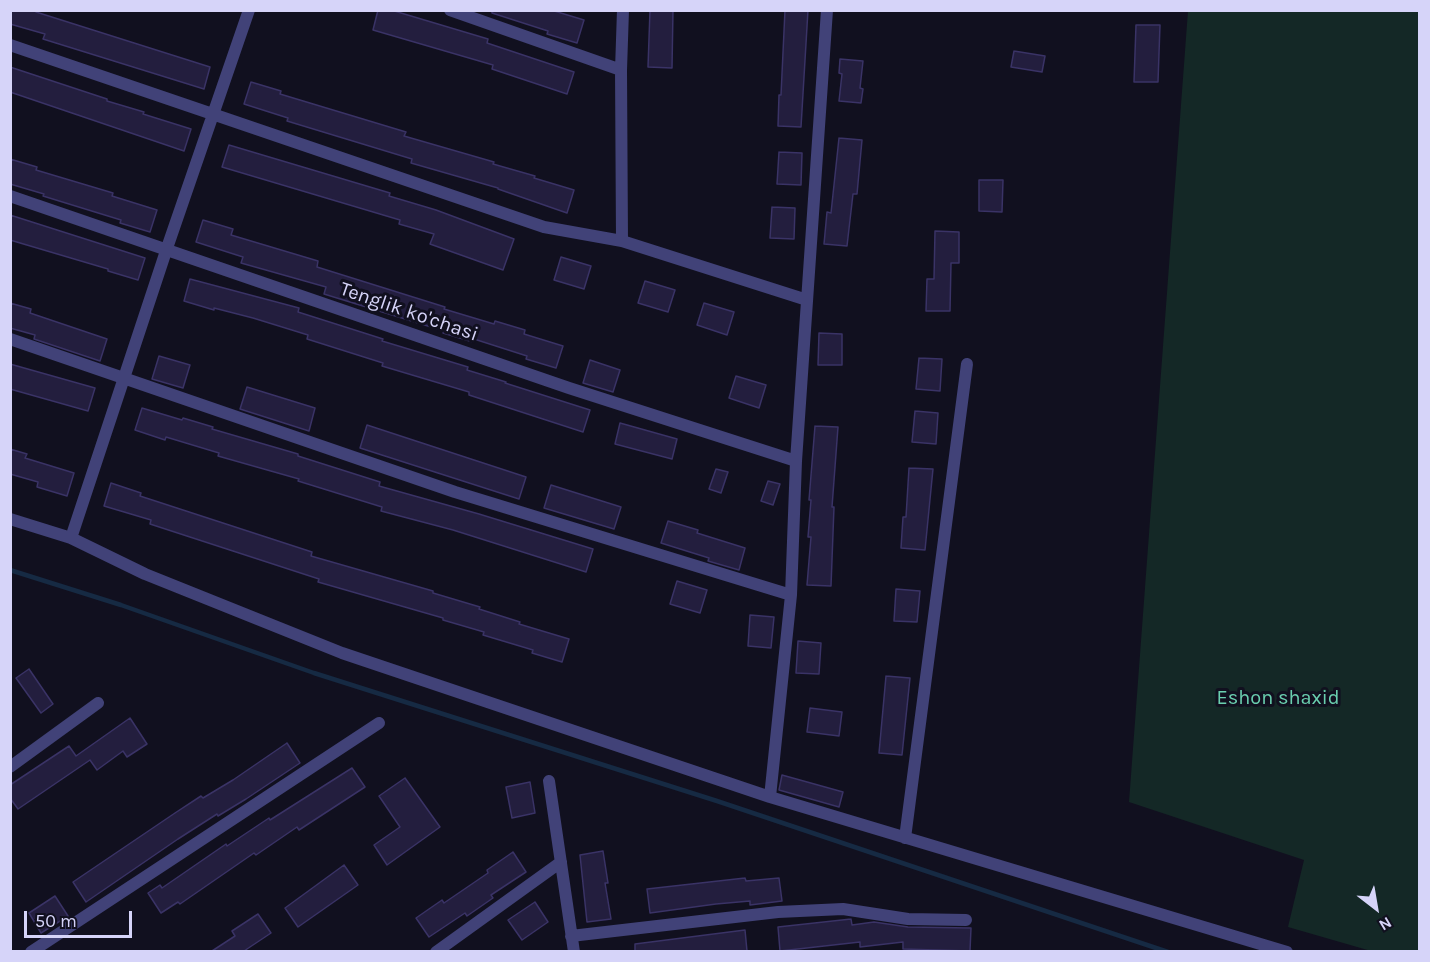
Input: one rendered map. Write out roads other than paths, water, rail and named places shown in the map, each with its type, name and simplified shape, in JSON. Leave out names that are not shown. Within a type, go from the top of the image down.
[{"type":"street","points":[[71,538],[249,10]]},
{"type":"street","points":[[450,10],[621,70]]},
{"type":"street","points":[[622,241],[623,10]]},
{"type":"street","points":[[770,797],[791,595],[796,461],[827,10]]},
{"type":"street","points":[[10,45],[544,227],[622,241],[807,300]]},
{"type":"street","name":"Tenglik ko'chasi","points":[[10,196],[167,248],[569,388],[796,461]]},
{"type":"street","points":[[10,339],[455,492],[791,595]]},
{"type":"street","points":[[904,838],[967,364]]},
{"type":"street","points":[[10,519],[71,538],[146,574],[342,653],[770,797],[1287,951]]},
{"type":"street","points":[[10,767],[98,703]]},
{"type":"street","points":[[31,951],[379,723]]},
{"type":"street","points":[[549,781],[574,951]]},
{"type":"street","points":[[436,951],[561,862]]},
{"type":"street","points":[[571,936],[778,912],[843,909],[909,919],[966,920]]},
{"type":"waterway","points":[[10,570],[121,605],[314,673],[717,801],[1168,952]]},
{"type":"park label","name":"Eshon shaxid","points":[[1278,698]]}]
